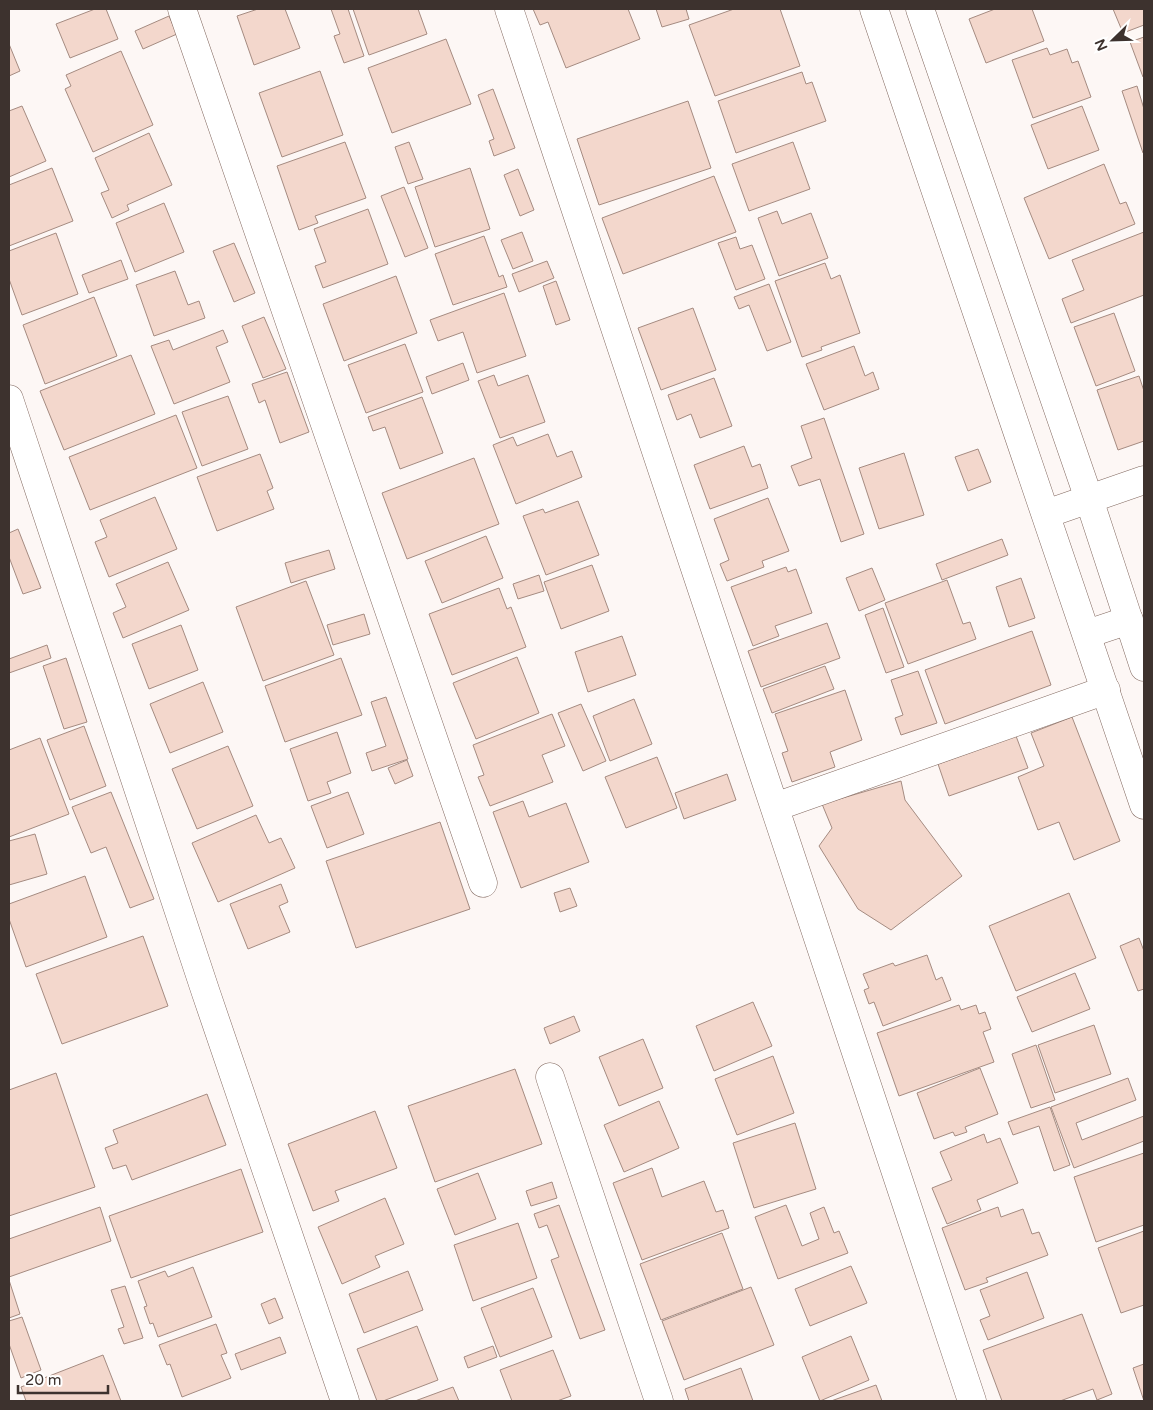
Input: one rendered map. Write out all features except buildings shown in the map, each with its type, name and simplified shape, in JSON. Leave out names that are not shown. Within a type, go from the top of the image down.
[{"type":"street","points":[[182,9],[483,883]]},
{"type":"street","points":[[509,9],[972,1401]]},
{"type":"street","points":[[874,9],[1144,805]]},
{"type":"street","points":[[920,9],[1089,499],[1144,667]]},
{"type":"street","points":[[9,398],[200,975],[345,1401]]},
{"type":"street","points":[[1046,514],[1144,480]]},
{"type":"street","points":[[1087,634],[1129,620]]},
{"type":"street","points":[[775,807],[1106,690]]},
{"type":"street","points":[[550,1077],[659,1401]]}]
